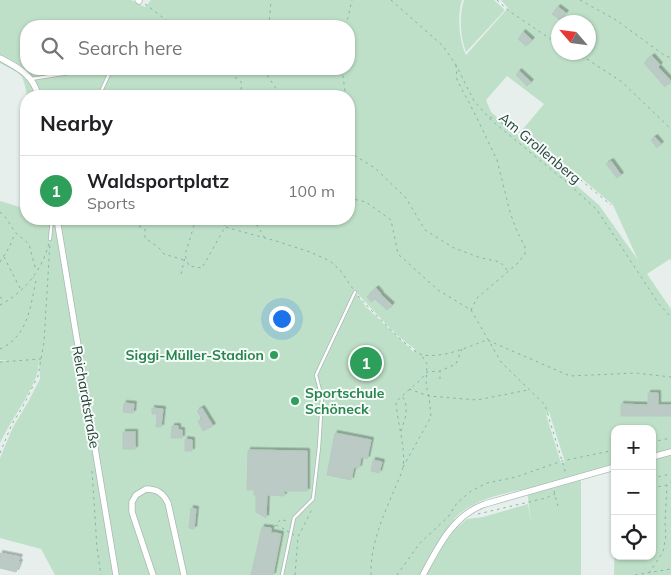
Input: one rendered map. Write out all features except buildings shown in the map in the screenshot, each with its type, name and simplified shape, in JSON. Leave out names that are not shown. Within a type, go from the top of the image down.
[{"type":"street","points":[[0,58],[20,69]]},
{"type":"street","points":[[27,75],[36,90]]},
{"type":"street","name":"Reichardtstraße","points":[[58,225],[116,575]]},
{"type":"street","points":[[656,456],[671,452]]},
{"type":"street","points":[[423,575],[454,524],[470,511],[485,504],[611,468]]},
{"type":"street","points":[[153,575],[132,507],[139,491],[146,489],[158,491],[168,503],[184,575]]},
{"type":"lane","points":[[31,79],[56,75]]},
{"type":"lane","points":[[102,90],[109,75]]},
{"type":"lane","points":[[50,241],[51,225]]},
{"type":"lane","points":[[282,575],[294,518],[313,499],[322,398],[316,375],[355,292]]},
{"type":"path","points":[[139,0],[166,20]]},
{"type":"path","points":[[269,20],[271,0]]},
{"type":"path","points":[[347,20],[352,1],[348,0]]},
{"type":"path","name":"Am Grollenberg","points":[[391,0],[443,46],[456,65],[474,101],[487,116],[597,210],[658,304],[671,317]]},
{"type":"path","points":[[497,0],[509,11],[551,39]]},
{"type":"path","points":[[580,0],[616,20],[664,56],[671,58]]},
{"type":"path","points":[[588,60],[622,82],[671,129]]},
{"type":"path","points":[[456,65],[456,80],[497,160],[510,212],[525,247],[525,254],[518,263],[477,298],[471,310]]},
{"type":"path","points":[[232,75],[242,83],[241,90]]},
{"type":"path","points":[[267,75],[277,90]]},
{"type":"path","points":[[343,75],[345,90]]},
{"type":"path","points":[[487,116],[530,138],[611,205]]},
{"type":"path","points":[[355,156],[375,168],[406,198],[425,230],[454,248],[500,262],[508,271]]},
{"type":"path","points":[[355,199],[366,202],[391,220],[398,254],[438,290],[471,310],[486,340],[501,362],[544,405],[569,481]]},
{"type":"path","points":[[0,212],[15,232],[29,244],[37,272]]},
{"type":"path","points":[[136,225],[144,229],[145,238],[164,254],[184,260]]},
{"type":"path","points":[[181,274],[194,225]]},
{"type":"path","points":[[257,225],[266,239]]},
{"type":"path","points":[[186,254],[189,266],[202,268],[225,227],[310,252],[330,261],[340,270],[369,309],[422,356],[427,364],[426,385],[431,417],[403,467],[379,528],[370,564],[370,575]]},
{"type":"path","points":[[0,262],[10,246],[15,232]]},
{"type":"path","points":[[0,305],[21,290],[37,272],[50,241]]},
{"type":"path","points":[[0,453],[12,424],[38,376],[42,359],[50,241]]},
{"type":"path","points":[[170,260],[172,256]]},
{"type":"path","points":[[4,257],[21,290]]},
{"type":"path","points":[[0,349],[11,343],[28,320],[36,281],[33,277]]},
{"type":"path","points":[[0,296],[5,302]]},
{"type":"path","points":[[422,356],[452,353],[486,340],[570,376],[636,373],[671,377]]},
{"type":"path","points":[[403,467],[401,431],[396,402],[408,388],[418,384],[427,372],[440,371],[456,364],[462,349]]},
{"type":"path","points":[[0,362],[42,359]]},
{"type":"path","points":[[440,371],[440,380]]},
{"type":"path","points":[[408,388],[429,396],[477,400],[528,390]]},
{"type":"path","points":[[401,431],[407,414],[405,400],[402,396]]},
{"type":"path","points":[[656,441],[671,438]]},
{"type":"path","points":[[562,461],[611,451]]},
{"type":"path","points":[[92,467],[97,548],[101,575]]},
{"type":"path","points":[[656,477],[671,474]]},
{"type":"path","points":[[656,487],[667,485],[671,482]]},
{"type":"path","points":[[552,485],[559,510]]},
{"type":"path","points":[[649,572],[663,552],[666,534],[664,523],[667,485]]},
{"type":"path","points":[[470,511],[473,515],[480,514],[546,498],[555,494]]},
{"type":"path","points":[[295,575],[296,536],[316,501]]},
{"type":"path","points":[[272,533],[273,528],[281,519],[289,522],[291,527]]},
{"type":"path","points":[[276,525],[296,536]]},
{"type":"path","points":[[635,575],[671,569]]},
{"type":"green space","points":[[0,0],[131,0],[145,7],[151,0],[462,0],[460,6],[460,28],[466,55],[508,8],[501,0],[671,0],[671,260],[647,274],[671,309],[671,575],[614,575],[614,560],[656,560],[656,425],[611,425],[611,472],[581,480],[581,575],[55,575],[41,549],[0,538],[0,458],[13,427],[40,379],[39,362],[37,374],[24,402],[0,443],[0,361],[9,360],[0,360],[0,201],[20,207],[20,225],[355,225],[355,90],[26,90],[20,75],[0,63]],"holes":[[[507,76],[544,104],[523,129],[613,205],[638,260],[599,205],[491,112],[486,100]],[[353,289],[390,328],[415,349],[414,352],[366,307]],[[549,412],[565,462],[561,463],[546,414]],[[527,489],[531,524],[528,504],[483,517],[467,519],[458,527],[454,519],[461,512],[478,502]]]},
{"type":"green space","points":[[464,0],[494,0],[505,10],[466,52],[462,40],[461,26],[461,12]]},
{"type":"place","name":"Siggi-Müller-Stadion","points":[[274,355]]},
{"type":"place","name":"Waldsportplatz","points":[[366,363]]},
{"type":"place","name":"Sportschule Schöneck","points":[[295,401]]}]
